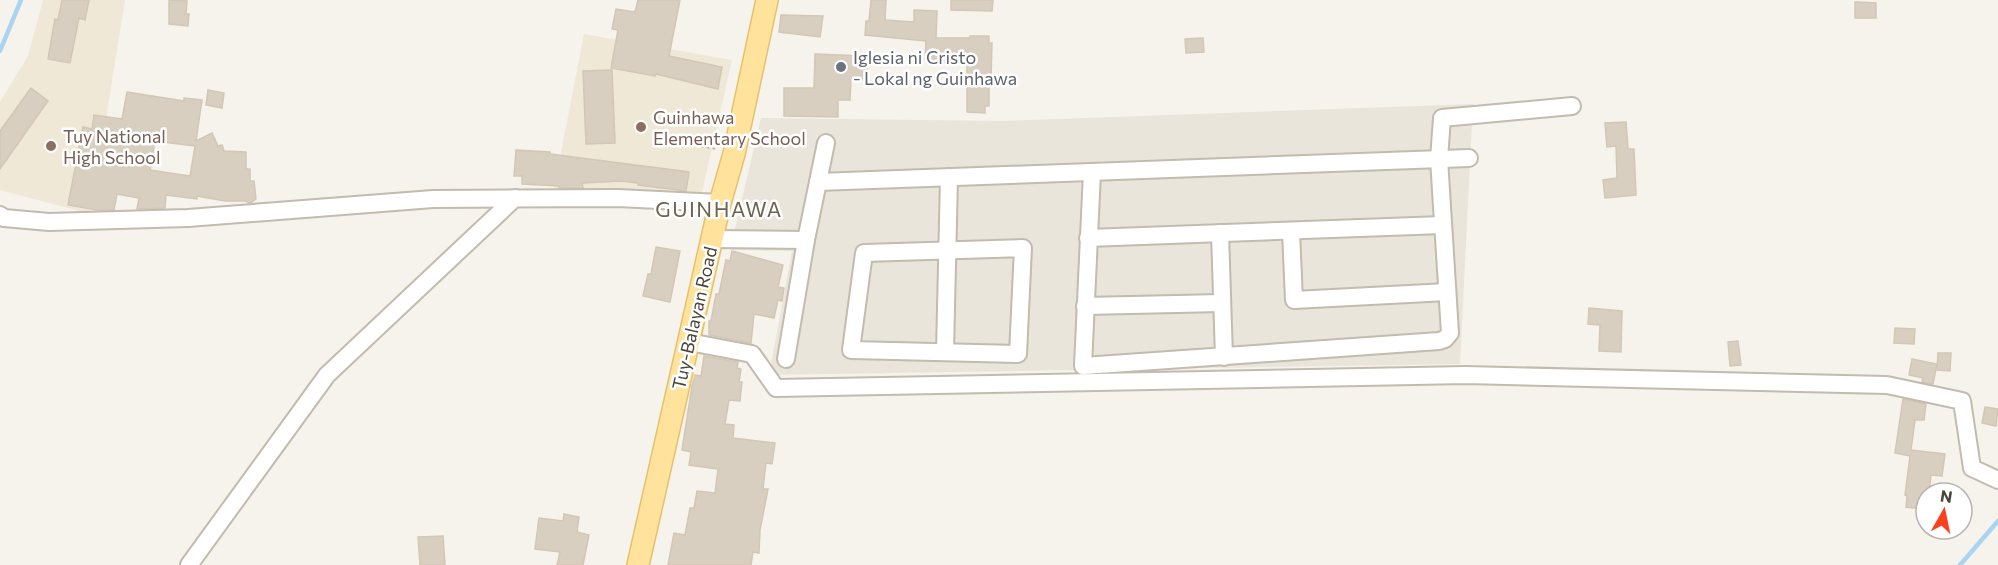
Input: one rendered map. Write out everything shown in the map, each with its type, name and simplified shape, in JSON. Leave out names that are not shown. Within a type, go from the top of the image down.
[{"type":"main road","name":"Tuy-Balayan Road","points":[[638,565],[720,203],[734,154],[767,0]]},
{"type":"street","points":[[1092,172],[1083,366],[1438,341],[1445,339],[1450,333],[1439,159],[1442,118],[1572,106]]},
{"type":"street","points":[[786,359],[806,240],[826,143]]},
{"type":"street","points":[[818,182],[1468,158]]},
{"type":"street","points":[[945,352],[949,177]]},
{"type":"street","points":[[189,565],[327,375],[515,198]]},
{"type":"street","points":[[0,215],[4,218],[49,222],[188,218],[433,199],[618,198],[720,203]]},
{"type":"street","points":[[1088,238],[1443,225]]},
{"type":"street","points":[[1291,231],[1294,300],[1447,292]]},
{"type":"street","points":[[1220,233],[1224,357]]},
{"type":"street","points":[[712,239],[806,240]]},
{"type":"street","points":[[1023,248],[1018,354],[945,352],[851,350],[864,252],[1023,248]]},
{"type":"street","points":[[1085,306],[1222,303]]},
{"type":"street","points":[[689,342],[752,354],[776,388],[1466,375],[1887,385],[1962,401],[1972,468],[1992,478]]},
{"type":"path","points":[[670,141],[715,148],[734,154]]},
{"type":"shaded area","name":"Tuy National High School","points":[[43,0],[125,0],[91,214],[0,190],[0,102],[28,56]]},
{"type":"shaded area","name":"Guinhawa Elementary School","points":[[584,34],[732,60],[701,196],[553,194]]},
{"type":"shaded area","points":[[1473,104],[1460,364],[769,375],[792,251],[730,250],[761,118],[1001,121]]},
{"type":"building","points":[[62,0],[89,0],[85,20],[79,18],[70,63],[48,59],[55,19],[58,20]]},
{"type":"building","points":[[169,0],[187,1],[188,26],[169,24]]},
{"type":"building","points":[[638,0],[680,0],[669,56],[722,67],[718,89],[656,74],[655,76],[611,68],[618,30],[612,29],[616,9],[635,12]]},
{"type":"building","points":[[871,0],[886,0],[885,20],[914,22],[914,10],[937,11],[936,38],[989,36],[989,43],[992,43],[991,78],[989,78],[989,106],[985,106],[985,113],[967,112],[967,63],[935,63],[935,59],[925,59],[926,41],[865,35]]},
{"type":"building","points":[[951,0],[993,0],[992,11],[951,10]]},
{"type":"building","points":[[1855,2],[1876,3],[1876,18],[1855,18]]},
{"type":"building","points":[[781,15],[823,16],[820,37],[779,32]]},
{"type":"building","points":[[1203,38],[1204,52],[1186,53],[1185,39]]},
{"type":"building","points":[[815,54],[864,56],[867,63],[867,80],[851,79],[850,100],[838,100],[838,117],[784,116],[784,88],[814,88]]},
{"type":"building","points":[[612,70],[615,143],[586,144],[583,71]]},
{"type":"building","points":[[31,88],[48,101],[0,169],[0,131]]},
{"type":"building","points":[[208,90],[224,93],[222,108],[206,105]]},
{"type":"building","points":[[127,92],[184,101],[184,98],[202,100],[196,141],[212,133],[218,146],[222,145],[224,151],[246,152],[246,169],[250,169],[250,181],[254,181],[256,199],[248,203],[197,196],[197,199],[166,195],[165,208],[137,209],[139,198],[117,194],[114,210],[97,210],[68,205],[83,127],[92,129],[94,115],[122,119]],"holes":[[[155,141],[195,146],[190,176],[150,170]]]},
{"type":"building","points":[[1626,122],[1628,149],[1634,149],[1636,195],[1605,198],[1603,180],[1617,178],[1616,146],[1607,147],[1605,123]]},
{"type":"building","points":[[516,150],[550,152],[550,154],[689,172],[686,191],[622,181],[582,183],[583,188],[522,184],[522,176],[514,176]]},
{"type":"building","points":[[656,247],[680,251],[670,302],[643,296],[648,274],[651,274]]},
{"type":"building","points":[[732,251],[783,265],[778,287],[784,288],[782,301],[778,300],[774,318],[754,314],[751,343],[709,335],[709,321],[711,321],[716,294],[719,294],[726,260],[730,261]]},
{"type":"building","points":[[1589,308],[1622,311],[1621,352],[1599,351],[1600,325],[1588,324]]},
{"type":"building","points":[[1895,328],[1915,329],[1914,344],[1894,343]]},
{"type":"building","points":[[1738,341],[1741,365],[1730,366],[1728,342]]},
{"type":"building","points":[[1938,353],[1951,353],[1950,371],[1937,370]]},
{"type":"building","points":[[704,356],[738,362],[737,368],[741,369],[740,401],[729,400],[725,424],[734,425],[733,438],[775,443],[772,464],[766,463],[763,489],[768,489],[760,530],[759,553],[753,552],[751,565],[668,565],[674,533],[685,535],[690,508],[694,508],[697,491],[715,493],[718,469],[689,465],[691,452],[682,450],[692,386],[695,375],[701,376]]},
{"type":"building","points":[[1912,359],[1937,364],[1933,384],[1922,382],[1923,378],[1909,375]]},
{"type":"building","points":[[1903,399],[1926,404],[1924,420],[1915,420],[1911,450],[1945,454],[1942,476],[1931,475],[1930,481],[1914,481],[1914,508],[1906,507],[1907,496],[1905,495],[1910,456],[1895,453]]},
{"type":"building","points":[[1985,407],[1998,409],[1996,426],[1982,423]]},
{"type":"building","points":[[564,514],[579,517],[577,532],[589,535],[583,565],[557,565],[560,552],[535,549],[539,518],[563,521]]},
{"type":"building","points":[[443,536],[445,565],[420,565],[418,537]]},
{"type":"waterway","points":[[0,51],[21,0]]},
{"type":"waterway","points":[[1960,565],[1998,521]]},
{"type":"place","name":"Iglesia ni Cristo - Lokal ng Guinhawa","points":[[841,67]]},
{"type":"place","name":"Guinhawa Elementary School","points":[[641,127]]},
{"type":"place","name":"Tuy National High School","points":[[51,146]]},
{"type":"district","name":"GUINHAWA","points":[[719,208]]}]
